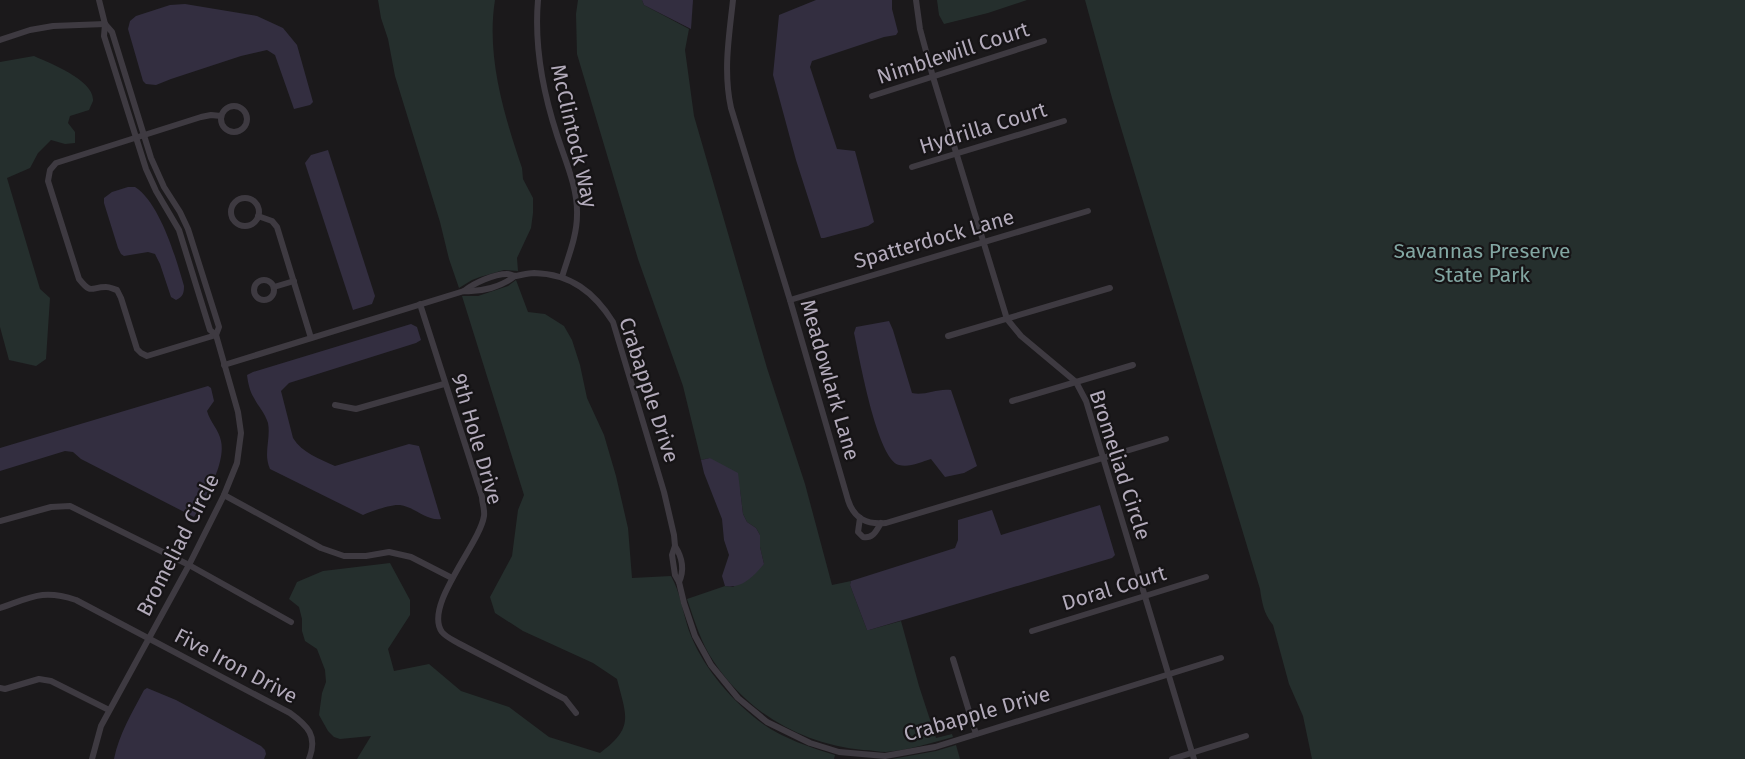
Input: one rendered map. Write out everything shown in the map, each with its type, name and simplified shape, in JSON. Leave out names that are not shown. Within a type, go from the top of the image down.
[{"type":"street","name":"Bromeliad Circle","points":[[92,759],[101,726],[109,710],[189,565],[224,495],[237,462],[241,433],[238,412],[216,335],[210,330],[179,230],[149,176],[135,139],[104,36],[105,24],[99,0]]},
{"type":"street","name":"McClintock Way","points":[[538,0],[538,44],[542,76],[575,193],[578,212],[577,228],[562,277]]},
{"type":"street","name":"Meadowlark Lane","points":[[734,0],[726,54],[728,95],[850,506],[860,518],[858,534],[869,538],[881,523]]},
{"type":"street","name":"Bromeliad Circle","points":[[916,0],[920,29],[933,77],[1007,319],[1021,336],[1076,382],[1086,401],[1193,756]]},
{"type":"street","name":"Bromeliad Circle","points":[[105,24],[112,32],[154,167],[185,221],[193,240],[219,327],[216,335]]},
{"type":"street","points":[[0,40],[30,30],[53,26],[105,24]]},
{"type":"street","name":"Nimblewill Court","points":[[872,96],[1044,41]]},
{"type":"street","points":[[237,106],[245,112],[248,122],[240,131],[231,132],[223,127],[221,116],[227,108],[237,106]]},
{"type":"street","points":[[216,335],[147,356],[141,354],[117,290],[106,287],[94,290],[86,288],[79,279],[48,181],[50,170],[56,163],[211,115],[221,116]]},
{"type":"street","name":"Hydrilla Court","points":[[912,167],[1064,121]]},
{"type":"street","points":[[240,199],[252,200],[258,207],[258,216],[253,224],[239,225],[232,218],[231,209],[240,199]]},
{"type":"street","name":"Spatterdock Lane","points":[[790,300],[1088,211]]},
{"type":"street","points":[[258,216],[275,223],[311,338]]},
{"type":"street","name":"Crabapple Drive","points":[[224,365],[464,291],[477,291],[507,282],[515,276],[533,273],[562,277],[585,289],[602,305],[613,322],[664,492],[675,546],[672,555],[675,575],[695,636],[711,665],[738,698],[767,722],[839,755],[885,756],[935,747],[1221,658]]},
{"type":"street","points":[[274,287],[294,280]]},
{"type":"street","points":[[948,336],[1110,288]]},
{"type":"street","name":"9th Hole Drive","points":[[420,304],[482,497],[484,515],[439,608],[438,622],[443,633],[458,643],[565,699],[576,713]]},
{"type":"street","points":[[1012,401],[1133,365]]},
{"type":"street","points":[[335,405],[356,409],[444,384]]},
{"type":"street","points":[[860,518],[870,523],[881,523],[1167,439]]},
{"type":"street","points":[[224,495],[321,548],[344,556],[366,556],[389,552],[411,557],[452,578]]},
{"type":"street","points":[[0,521],[51,507],[70,506],[189,565],[291,622]]},
{"type":"street","name":"Doral Court","points":[[1032,631],[1206,577]]},
{"type":"street","name":"Five Iron Drive","points":[[0,608],[44,593],[59,594],[76,600],[290,713],[305,724],[312,736],[314,748],[309,759]]},
{"type":"street","points":[[953,659],[976,734]]},
{"type":"street","points":[[0,688],[5,689],[39,679],[51,681],[109,710]]},
{"type":"street","points":[[1172,759],[1193,756],[1246,736]]},
{"type":"green space","points":[[378,0],[495,0],[493,42],[498,85],[522,168],[523,179],[533,198],[531,228],[517,258],[518,271],[504,270],[472,280],[459,288],[395,76]]},
{"type":"green space","points":[[578,0],[642,0],[644,5],[689,29],[685,50],[694,116],[767,368],[805,484],[832,585],[851,581],[850,585],[867,630],[901,621],[936,738],[952,734],[953,737],[886,752],[841,747],[819,741],[779,723],[743,697],[714,662],[705,647],[687,599],[725,586],[733,587],[764,564],[760,535],[756,528],[747,522],[743,514],[740,490],[710,458],[701,460],[683,386],[638,259],[577,54]]},
{"type":"green space","points":[[937,0],[1027,0],[944,24],[939,15]]},
{"type":"green space","name":"Savannas Preserve State Park","points":[[1085,0],[1745,0],[1745,759],[1312,759],[1303,716],[1289,684],[1273,625],[1264,608]]},
{"type":"green space","points":[[34,56],[79,79],[92,93],[93,101],[89,110],[70,116],[68,123],[75,132],[75,143],[65,144],[51,140],[38,153],[30,168],[7,178],[40,289],[50,298],[46,359],[36,366],[9,360],[0,327],[0,62]]},
{"type":"green space","points":[[516,280],[528,312],[545,314],[564,326],[572,340],[587,398],[604,435],[616,476],[628,528],[632,578],[671,576],[697,649],[721,684],[752,715],[771,729],[798,742],[835,755],[834,759],[357,759],[371,736],[340,739],[328,731],[319,715],[326,682],[325,670],[317,649],[305,641],[299,607],[289,599],[297,582],[323,571],[390,563],[410,600],[410,615],[388,649],[394,671],[429,664],[461,691],[509,707],[549,737],[600,753],[619,736],[623,728],[625,712],[617,679],[593,663],[523,631],[495,613],[490,597],[512,556],[518,510],[524,495],[462,296],[478,296],[508,286]]},
{"type":"green space","points":[[956,745],[960,759],[892,759],[936,751]]},
{"type":"shaded area","points":[[642,0],[693,0],[691,29],[644,5]]},
{"type":"shaded area","points":[[816,0],[892,0],[898,32],[896,35],[812,61],[810,67],[837,149],[855,151],[874,222],[868,226],[824,238],[821,238],[796,160],[773,75],[779,15]]},
{"type":"shaded area","points":[[185,4],[257,16],[283,28],[297,45],[313,102],[294,109],[275,55],[267,50],[241,56],[156,85],[146,84],[143,81],[128,29],[130,21],[136,16],[170,5]]},
{"type":"shaded area","points":[[328,150],[375,296],[372,304],[353,310],[305,163],[311,155]]},
{"type":"shaded area","points":[[135,187],[144,195],[166,232],[184,286],[183,294],[176,300],[171,297],[155,254],[148,252],[124,256],[118,248],[104,198],[112,192]]},
{"type":"shaded area","points":[[889,321],[912,393],[951,390],[977,466],[964,473],[945,477],[931,459],[907,466],[899,465],[891,459],[876,427],[854,333],[856,327]]},
{"type":"shaded area","points":[[411,324],[417,327],[421,340],[416,343],[289,383],[281,391],[293,438],[306,452],[335,466],[409,444],[419,446],[441,519],[430,518],[400,505],[363,515],[270,469],[267,458],[268,423],[251,393],[247,375]]},
{"type":"shaded area","points":[[208,386],[211,388],[214,401],[207,411],[220,437],[222,450],[214,480],[194,517],[81,459],[73,452],[65,451],[0,471],[0,448]]},
{"type":"shaded area","points":[[710,458],[738,473],[743,514],[747,522],[756,528],[760,535],[764,564],[752,577],[737,586],[725,586],[722,576],[729,555],[724,540],[722,519],[701,460]]},
{"type":"shaded area","points":[[1100,505],[1115,555],[1112,558],[867,630],[850,585],[851,581],[955,548],[958,540],[958,520],[992,510],[1001,535]]},
{"type":"shaded area","points":[[147,688],[176,700],[261,746],[266,754],[264,759],[114,759],[126,724]]}]
